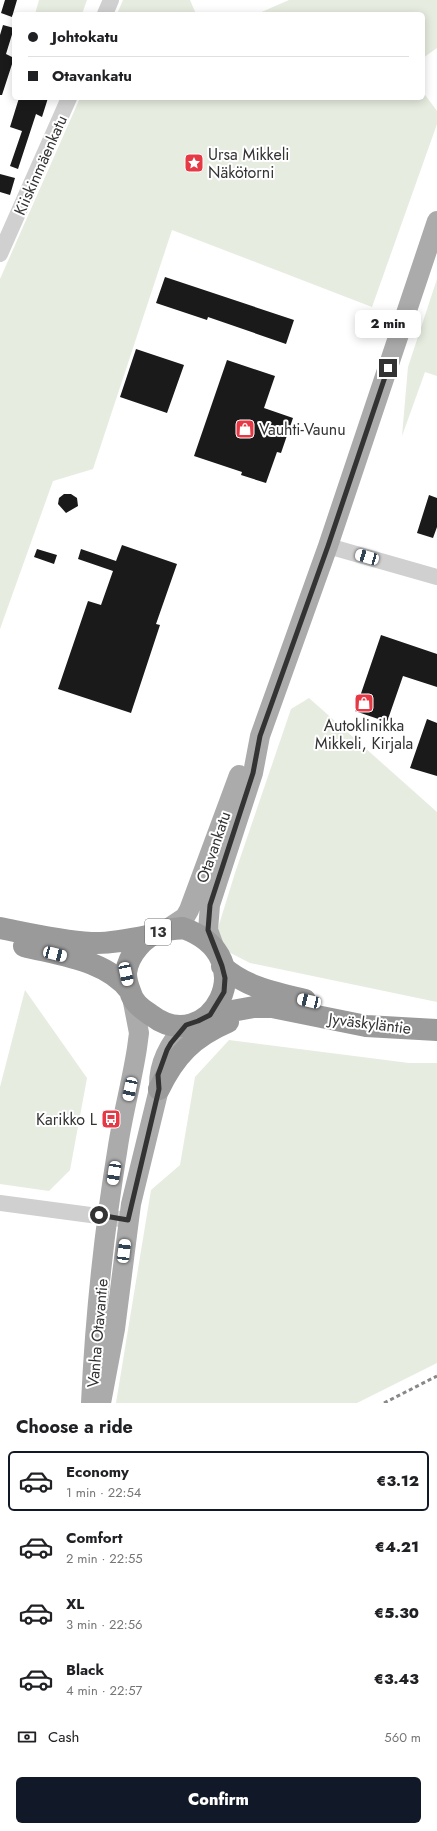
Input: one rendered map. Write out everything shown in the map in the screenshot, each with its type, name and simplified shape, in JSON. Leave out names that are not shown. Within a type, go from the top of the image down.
[{"type":"highway","name":"13","points":[[0,928],[40,936],[92,943],[133,939],[183,928],[194,932],[203,938],[219,958]]},
{"type":"highway","name":"13","points":[[131,996],[126,974],[130,961],[138,946],[160,932]]},
{"type":"highway","name":"13","points":[[0,939],[106,970],[121,980],[131,996],[154,1017],[168,1023],[186,1025],[210,1015]]},
{"type":"highway","points":[[210,1015],[224,992],[225,978],[219,958]]},
{"type":"highway","name":"Jyväskyläntie","points":[[219,958],[234,977],[279,994],[338,1008],[437,1028]]},
{"type":"highway","name":"Jyväskyläntie","points":[[210,1015],[254,1007],[272,1007],[290,1012],[366,1026],[437,1028]]},
{"type":"highway","points":[[159,1089],[170,1067],[181,1053],[196,1040],[214,1028],[233,1020],[290,1012]]},
{"type":"main road","name":"Otavankatu","points":[[219,958],[208,930],[210,905],[253,773],[260,736],[328,546],[437,221]]},
{"type":"main road","name":"Otavankatu","points":[[160,932],[184,917],[189,910],[245,759],[260,736]]},
{"type":"main road","name":"Vanha Otavantie","points":[[91,1403],[95,1339],[108,1216],[118,1144],[139,1033],[131,996]]},
{"type":"main road","name":"Vanha Otavantie","points":[[101,1403],[115,1329],[128,1220],[159,1089],[158,1075],[167,1050],[186,1025]]},
{"type":"street","points":[[106,12],[111,0]]},
{"type":"street","name":"Kiiskinmäenkatu","points":[[0,254],[68,100]]},
{"type":"street","points":[[328,546],[437,576]]},
{"type":"street","points":[[0,1203],[108,1216],[128,1220]]},
{"type":"shaded area","points":[[39,0],[87,0],[83,12],[36,12]]},
{"type":"shaded area","points":[[123,0],[190,0],[195,12],[118,12]]},
{"type":"shaded area","points":[[289,0],[437,0],[437,48],[425,57],[425,12],[262,12]]},
{"type":"shaded area","points":[[425,95],[437,111],[437,124],[372,307],[172,230],[93,469],[53,481],[0,629],[0,279],[79,100],[425,100]]},
{"type":"shaded area","points":[[437,279],[437,376],[425,372],[402,436],[408,367]]},
{"type":"shaded area","points":[[309,698],[437,812],[437,1002],[250,963],[213,944],[235,873],[291,709]]},
{"type":"shaded area","points":[[25,990],[87,1078],[70,1170],[49,1191],[0,1184],[0,1087]]},
{"type":"shaded area","points":[[229,1040],[409,1063],[437,1063],[437,1363],[357,1403],[116,1403],[151,1190],[180,1165],[195,1077]]},
{"type":"building","points":[[5,0],[17,0],[13,12],[12,12],[12,17],[1,13]]},
{"type":"building","points":[[3,25],[12,27],[12,34],[6,54],[12,57],[12,64],[2,95],[0,95],[0,35]]},
{"type":"building","points":[[18,100],[47,100],[42,117],[36,114],[18,169],[10,166],[22,131],[10,127]]},
{"type":"building","points":[[0,174],[15,178],[10,195],[0,192]]},
{"type":"building","points":[[165,277],[294,320],[286,344],[208,317],[207,320],[156,303]]},
{"type":"building","points":[[136,349],[184,365],[167,413],[120,397]]},
{"type":"building","points":[[227,360],[275,376],[264,408],[293,418],[281,453],[277,452],[266,483],[241,475],[242,472],[194,456]]},
{"type":"building","points":[[64,494],[71,494],[77,498],[78,506],[66,513],[58,504],[59,498]]},
{"type":"building","points":[[429,495],[437,498],[437,527],[433,538],[417,533]]},
{"type":"building","points":[[122,545],[177,564],[156,624],[160,625],[131,713],[58,689],[88,601],[101,605],[113,571],[78,559],[81,549],[116,561]]},
{"type":"building","points":[[37,549],[57,555],[54,564],[34,557]]},
{"type":"building","points":[[381,635],[437,654],[437,687],[403,676],[387,722],[355,711]]},
{"type":"building","points":[[427,719],[437,723],[437,776],[410,768]]},
{"type":"railway","points":[[384,1403],[437,1376]]},
{"type":"place","name":"Ursa Mikkeli Näkötorni","points":[[194,163]]},
{"type":"place","name":"Vauhti-Vaunu","points":[[245,429]]},
{"type":"place","name":"Autoklinikka Mikkeli, Kirjala","points":[[364,703]]},
{"type":"place","name":"Karikko L","points":[[111,1119]]},
{"type":"route","points":[[99,1215],[128,1220],[159,1089],[158,1075],[167,1050],[186,1025],[210,1015],[224,992],[225,978],[222,966],[208,930],[210,905],[253,773],[260,736],[328,546],[388,368]]}]
